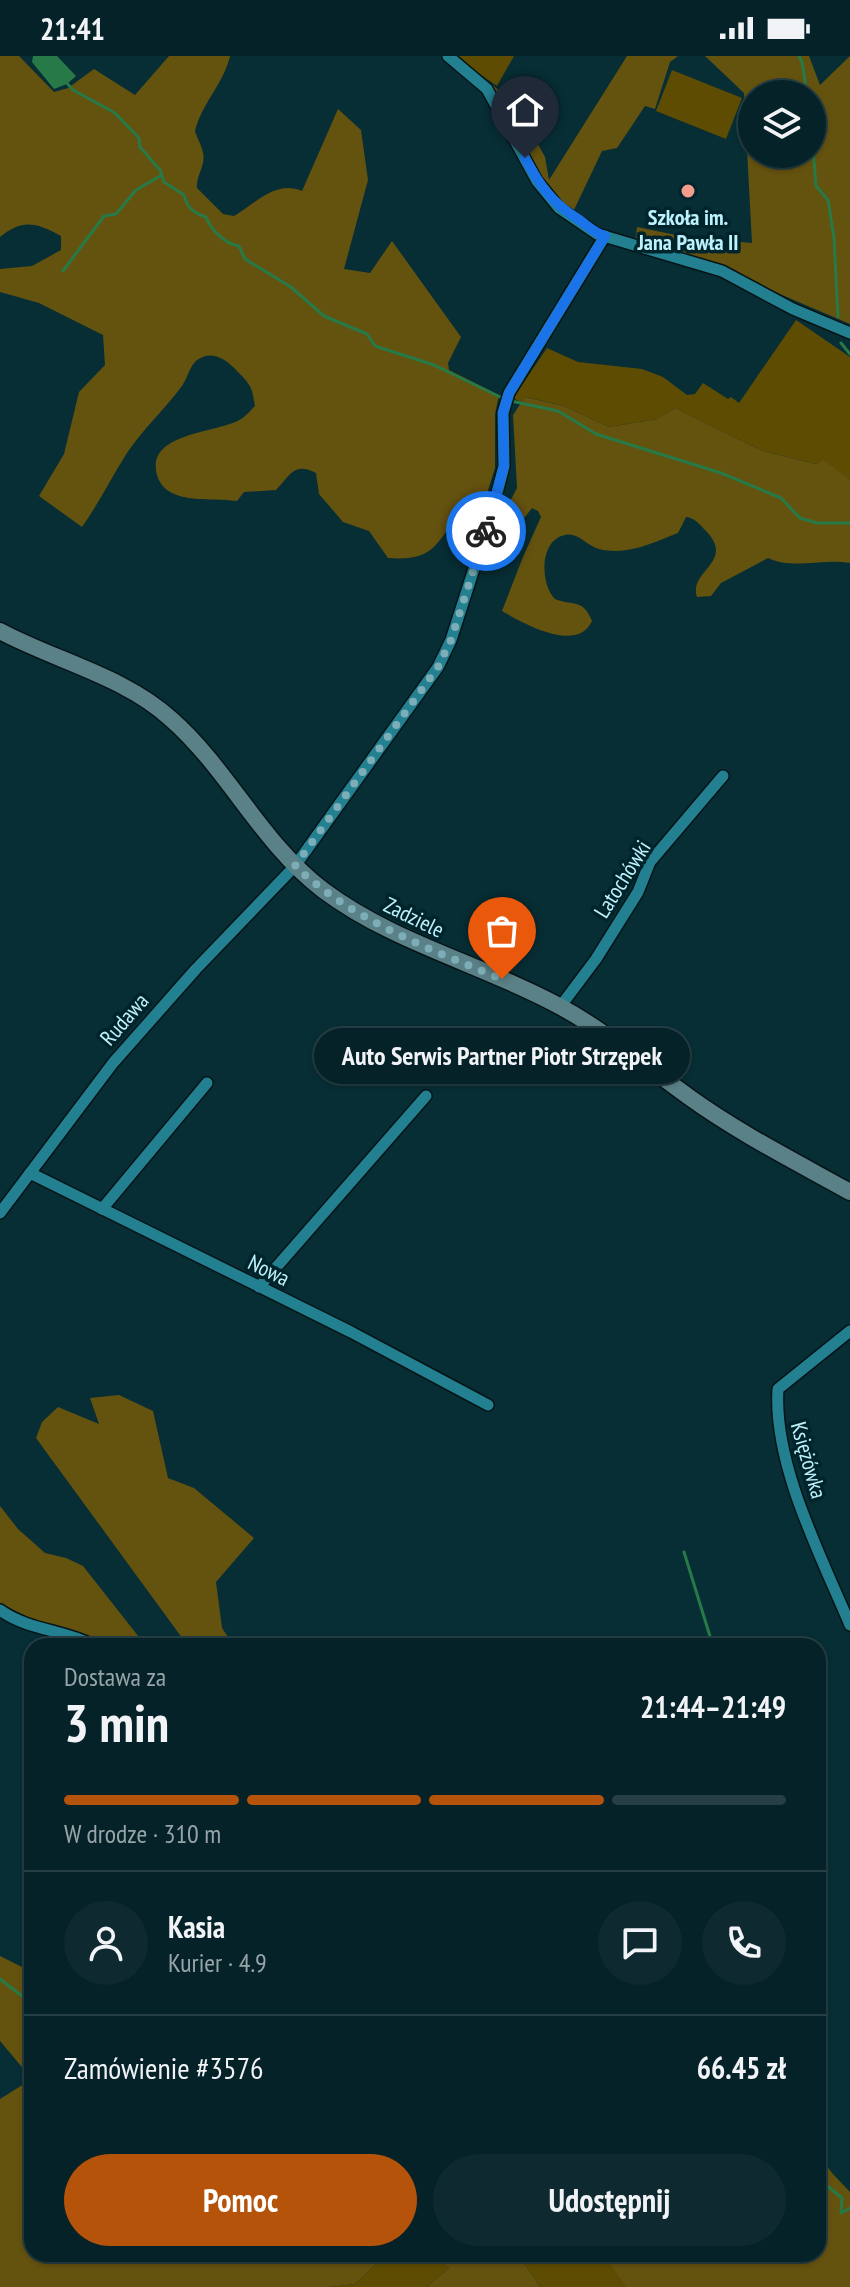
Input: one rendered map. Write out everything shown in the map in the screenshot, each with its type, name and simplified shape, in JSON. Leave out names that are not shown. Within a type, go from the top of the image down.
[{"type":"street","points":[[448,56],[487,89],[537,181],[559,208],[601,235],[722,271],[793,309],[850,333]]},
{"type":"street","name":"Rudawa","points":[[0,1213],[144,1026],[295,866],[438,667],[451,640],[501,479],[504,466],[503,413],[509,393],[601,235]]},
{"type":"street","name":"Zadziele","points":[[0,631],[115,683],[159,708],[186,733],[295,866],[331,896],[384,928],[560,1007],[750,1137],[850,1192]]},
{"type":"street","name":"Latochówki","points":[[560,1007],[596,959],[638,892],[650,862],[723,776]]},
{"type":"street","points":[[102,1209],[207,1083]]},
{"type":"street","points":[[259,1287],[426,1096]]},
{"type":"street","name":"Nowa","points":[[30,1173],[365,1339],[488,1405]]},
{"type":"street","name":"Księżówka","points":[[850,1331],[778,1389],[776,1416],[809,1529],[850,1625]]},
{"type":"street","points":[[0,1610],[25,1624],[76,1638]]},
{"type":"shaded area","points":[[0,56],[19,56],[54,92],[68,88],[94,69],[135,95],[169,56],[230,56],[195,131],[204,157],[197,188],[223,214],[234,216],[258,199],[284,188],[302,191],[338,109],[361,130],[368,180],[344,269],[370,273],[392,241],[461,337],[448,363],[449,370],[499,395],[495,414],[495,468],[478,522],[460,513],[438,543],[424,554],[388,558],[369,531],[343,522],[319,494],[316,473],[309,470],[293,471],[276,490],[244,492],[237,501],[189,498],[167,490],[156,470],[157,457],[164,448],[188,436],[231,424],[255,406],[244,379],[225,361],[212,356],[199,359],[192,365],[182,386],[127,453],[82,527],[39,496],[64,454],[79,392],[105,365],[103,335],[39,303],[0,292],[0,269],[32,266],[61,250],[61,236],[30,224],[16,227],[0,237]]},
{"type":"shaded area","points":[[33,56],[57,56],[76,76],[54,89],[32,62]]},
{"type":"shaded area","points":[[454,56],[514,56],[497,86]]},
{"type":"shaded area","points":[[627,56],[678,56],[670,62],[655,109],[645,106],[617,148],[602,151],[574,210],[557,200],[544,185],[482,76],[529,116],[527,124],[545,157],[549,180]]},
{"type":"shaded area","points":[[705,56],[809,56],[818,80],[738,80],[738,87]]},
{"type":"shaded area","points":[[850,56],[850,324],[707,263],[635,242],[637,227],[681,236],[752,243],[748,168],[826,168],[825,80]]},
{"type":"shaded area","points":[[672,70],[738,96],[738,108],[726,139],[656,111]]},
{"type":"shaded area","points":[[796,320],[850,357],[850,479],[823,461],[816,464],[763,451],[675,408],[657,419],[609,427],[564,406],[526,397],[521,402],[513,398],[547,348],[578,362],[642,369],[663,377],[687,395],[695,394],[703,383],[739,403]]},
{"type":"shaded area","points":[[525,397],[564,406],[609,427],[657,419],[675,408],[763,451],[816,464],[823,460],[850,479],[850,563],[798,564],[768,558],[721,583],[711,596],[697,597],[699,580],[716,551],[706,531],[692,519],[686,517],[678,533],[629,550],[599,549],[574,536],[565,535],[556,539],[546,553],[547,583],[555,599],[581,606],[592,621],[585,631],[562,636],[523,622],[502,611],[541,517],[532,508],[518,526],[511,526],[504,513],[517,488],[513,415]]},
{"type":"shaded area","points":[[119,1395],[153,1411],[168,1478],[194,1488],[254,1538],[216,1582],[222,1628],[229,1638],[182,1638],[36,1438],[42,1422],[58,1407],[99,1424],[90,1398]]},
{"type":"shaded area","points":[[0,1506],[18,1529],[45,1553],[83,1566],[140,1638],[86,1638],[34,1620],[0,1603]]},
{"type":"shaded area","points":[[0,1956],[24,1968],[24,2070],[0,2041]]},
{"type":"shaded area","points":[[24,2084],[24,2262],[378,2262],[355,2284],[329,2287],[0,2287],[0,2099]]},
{"type":"shaded area","points":[[826,2165],[850,2192],[850,2287],[626,2287],[609,2262],[826,2262]]},
{"type":"shaded area","points":[[378,2262],[441,2262],[449,2268],[427,2287],[329,2287],[355,2284]]},
{"type":"shaded area","points":[[441,2262],[523,2262],[540,2287],[427,2287],[449,2268]]},
{"type":"shaded area","points":[[523,2262],[610,2262],[627,2287],[540,2287]]},
{"type":"waterway","points":[[799,56],[805,80]]},
{"type":"waterway","points":[[65,81],[73,90],[115,113],[139,138],[140,147],[160,170],[164,182],[184,195],[189,207],[206,217],[219,236],[239,246],[245,259],[291,287],[324,316],[367,334],[375,346],[434,365],[500,397]]},
{"type":"waterway","points":[[815,168],[816,186],[828,200],[834,238],[838,317]]},
{"type":"waterway","points":[[63,271],[104,216],[116,214],[136,190],[160,176]]},
{"type":"waterway","points":[[841,343],[850,354]]},
{"type":"waterway","points":[[511,401],[558,411],[596,434],[721,473],[781,498],[800,518],[817,523],[850,523]]},
{"type":"waterway","points":[[684,1552],[711,1638]]},
{"type":"waterway","points":[[0,1979],[24,1996]]},
{"type":"waterway","points":[[826,2185],[842,2198],[841,2213],[850,2208]]},
{"type":"way so far","points":[[486,531],[451,640],[438,667],[295,866],[322,890],[365,918],[432,951],[502,979]]},
{"type":"place","name":"Szkoła im. Jana Pawła II","points":[[688,191]]},
{"type":"place","name":"Auto Serwis Partner Piotr Strzępek","points":[[502,979]]},
{"type":"route","points":[[486,531],[504,466],[503,413],[509,393],[605,236],[597,234],[559,208],[537,181],[525,158]]}]
